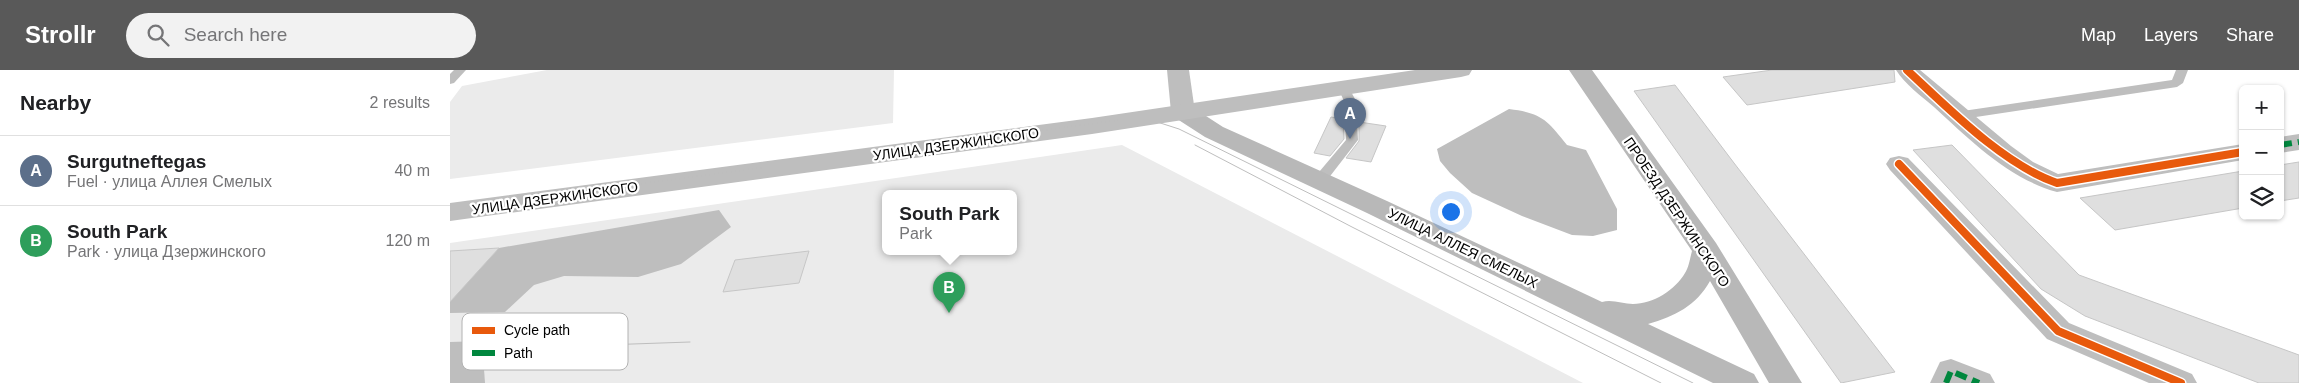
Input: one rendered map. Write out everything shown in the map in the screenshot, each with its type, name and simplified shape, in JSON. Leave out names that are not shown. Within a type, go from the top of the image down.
[{"type":"main road","points":[[1178,70],[1184,112]]},
{"type":"main road","name":"УЛИЦА ДЗЕРЖИНСКОГО","points":[[450,212],[1092,126],[1461,70]]},
{"type":"main road","name":"ПРОЕЗД ДЗЕРЖИНСКОГО","points":[[1580,70],[1706,250],[1786,383]]},
{"type":"main road","points":[[1907,70],[1956,116],[2023,168],[2044,179],[2057,183],[2239,153]]},
{"type":"main road","name":"УЛИЦА АЛЛЕЯ СМЕЛЫХ","points":[[1184,112],[1214,132],[1743,383]]},
{"type":"main road","points":[[2284,145],[2299,142]]},
{"type":"main road","points":[[1899,164],[2058,331],[2181,383]]},
{"type":"main road","points":[[1600,314],[1602,311],[1637,315],[1671,304],[1691,288],[1701,271],[1706,250]]},
{"type":"main road","points":[[1946,383],[1951,371],[1979,383]]},
{"type":"lane","points":[[450,81],[460,70]]},
{"type":"lane","points":[[1956,116],[2177,83],[2182,70]]},
{"type":"lane","points":[[1319,181],[1352,140],[1350,101],[1344,88]]},
{"type":"shaded area","points":[[547,70],[894,70],[893,123],[450,179],[450,102],[462,86]]},
{"type":"shaded area","points":[[1509,109],[1529,113],[1543,119],[1567,145],[1586,150],[1617,209],[1617,230],[1593,236],[1572,235],[1522,216],[1472,193],[1450,173],[1440,161],[1437,149]]},
{"type":"shaded area","points":[[1122,145],[1583,383],[450,383],[450,243]]},
{"type":"shaded area","points":[[719,210],[731,227],[681,264],[638,277],[564,276],[534,285],[505,312],[450,313],[450,301],[499,248]]},
{"type":"shaded area","points":[[450,342],[462,342],[462,370],[484,370],[485,383],[450,383]]},
{"type":"building","points":[[1772,70],[1894,70],[1895,82],[1747,105],[1723,77]]},
{"type":"building","points":[[1675,85],[1895,372],[1841,383],[1634,91]]},
{"type":"building","points":[[1331,117],[1343,119],[1344,139],[1330,156],[1314,153]]},
{"type":"building","points":[[1359,122],[1386,126],[1371,162],[1346,158],[1359,141]]},
{"type":"building","points":[[1952,145],[2079,275],[2299,355],[2299,383],[2259,383],[2085,316],[2041,289],[1913,150]]},
{"type":"building","points":[[2299,162],[2299,198],[2284,200],[2284,164]]},
{"type":"building","points":[[2239,172],[2239,209],[2115,230],[2080,198]]},
{"type":"building","points":[[499,248],[450,302],[450,251]]},
{"type":"building","points":[[809,251],[799,283],[723,292],[735,260]]},
{"type":"tram line","points":[[450,209],[1120,120],[1151,120],[1179,129],[1693,383]]},
{"type":"tram line","points":[[1195,145],[1352,227],[1661,383]]},
{"type":"tram line","points":[[628,344],[690,342]]},
{"type":"marked path","points":[[2284,144],[2299,142]]},
{"type":"marked path","points":[[1946,383],[1951,371],[1979,383]]},
{"type":"cycle path","points":[[1907,70],[1961,119],[2009,157],[2032,172],[2057,183],[2239,153]]},
{"type":"cycle path","points":[[1899,164],[2058,331],[2181,383]]},
{"type":"place","name":"Surgutneftegas","points":[[1350,139]]},
{"type":"place","name":"South Park","points":[[949,313]]}]
